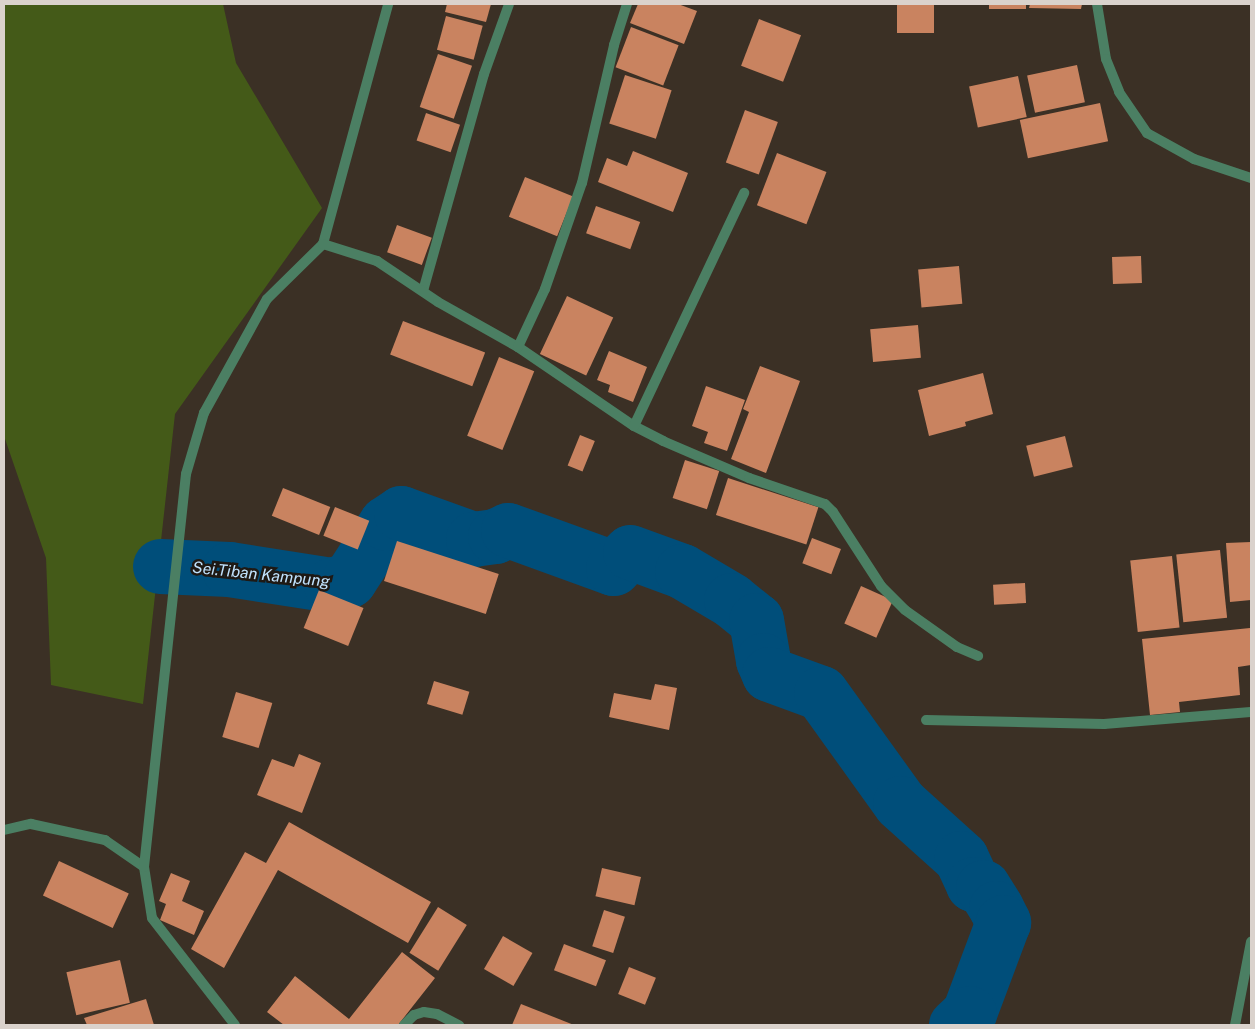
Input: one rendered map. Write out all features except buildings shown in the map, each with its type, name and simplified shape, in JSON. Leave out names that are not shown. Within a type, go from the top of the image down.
[{"type":"street","points":[[235,1025],[152,918],[144,867],[186,474],[204,413],[267,299],[323,244],[388,4]]},
{"type":"street","points":[[423,290],[484,74],[509,4]]},
{"type":"street","points":[[518,347],[545,289],[582,183],[614,45],[627,4]]},
{"type":"street","points":[[1097,4],[1106,59],[1119,92],[1148,133],[1194,159],[1251,178]]},
{"type":"street","points":[[634,426],[744,193]]},
{"type":"street","points":[[323,244],[377,262],[518,347],[634,426],[749,478],[825,504],[833,512],[881,586],[899,604],[957,648],[978,656]]},
{"type":"street","points":[[926,720],[1104,724],[1251,712]]},
{"type":"street","points":[[4,830],[31,824],[105,840],[144,867]]},
{"type":"street","points":[[1235,1025],[1251,942]]},
{"type":"street","points":[[404,1025],[414,1015],[424,1012],[438,1014],[459,1025]]},
{"type":"green space","points":[[4,4],[223,4],[236,63],[322,208],[175,414],[143,704],[51,685],[46,558],[4,436]]},
{"type":"waterway","name":"Sei.Tiban Kampung","points":[[160,566],[229,569],[331,585],[349,580],[386,523],[401,513],[473,539],[495,536],[508,530],[613,568],[630,552],[682,571],[731,600],[756,620],[763,660],[769,674],[821,693],[900,803],[961,858],[973,884],[983,887],[996,908],[1003,922],[969,1013],[956,1025]]}]
